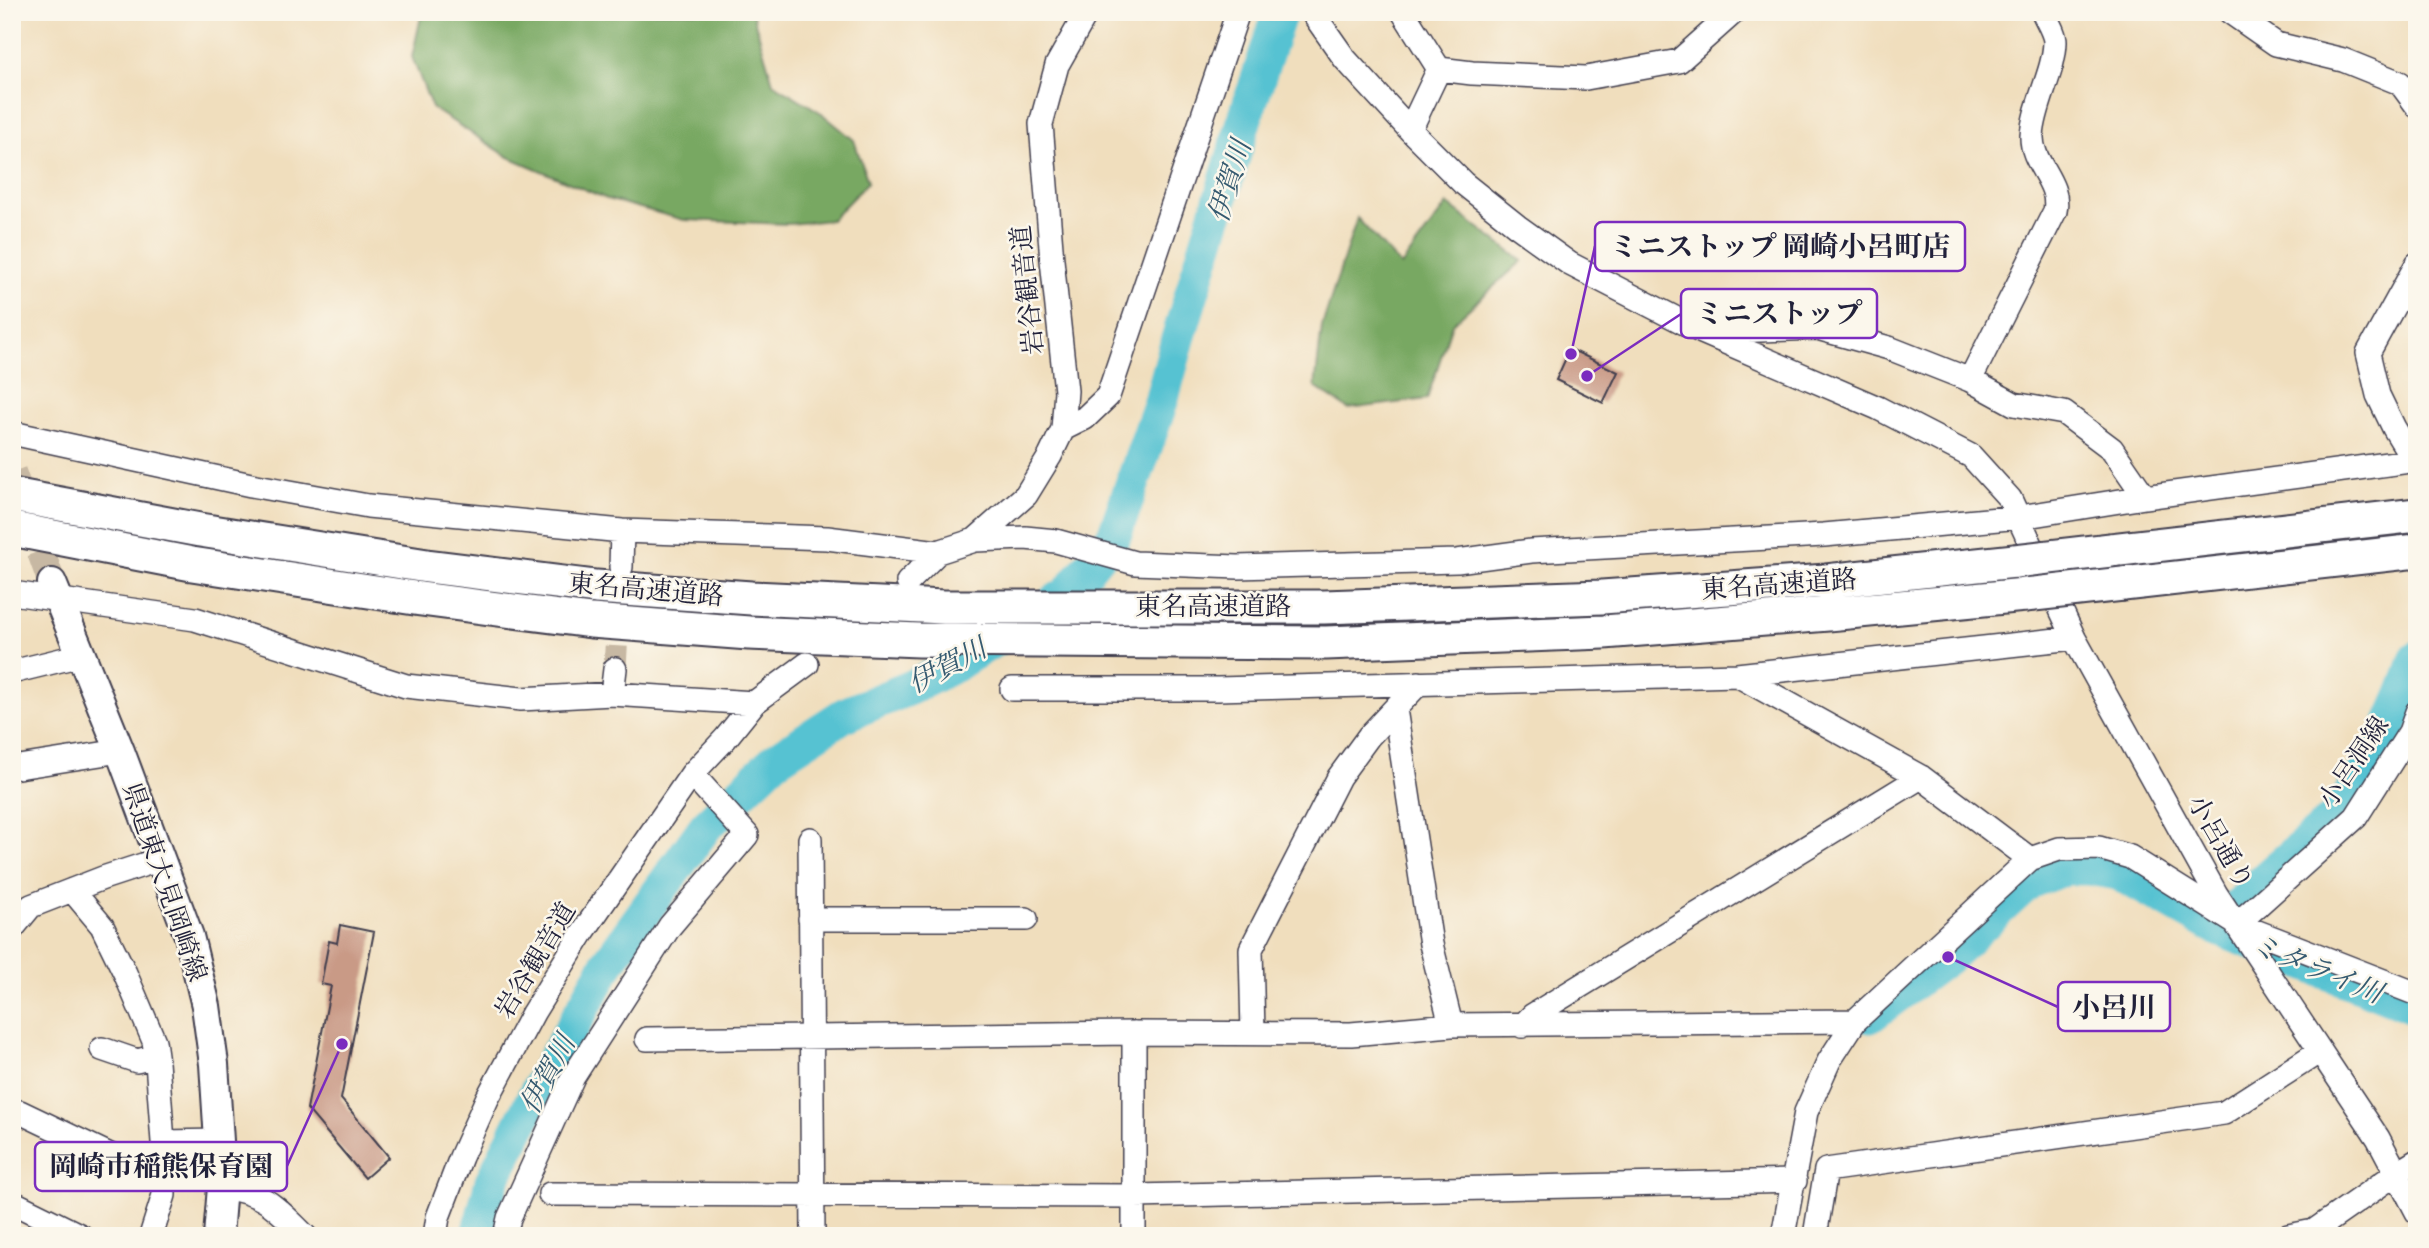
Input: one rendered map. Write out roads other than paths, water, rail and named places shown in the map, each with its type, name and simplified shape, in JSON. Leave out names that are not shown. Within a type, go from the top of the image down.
[{"type":"highway","name":"東名高速道路","points":[[12,495],[200,530],[427,566],[596,587],[944,607],[1324,607],[1602,597],[1826,581],[2417,514]]},
{"type":"highway","name":"東名高速道路","points":[[12,529],[192,564],[421,599],[591,621],[749,633],[919,640],[1326,643],[1604,632],[2025,595],[2412,552]]},
{"type":"main road","name":"県道東大見岡崎線","points":[[55,591],[120,751],[189,936],[206,1006],[214,1064],[222,1187],[218,1236]]},
{"type":"street","name":"岩谷観音道","points":[[975,540],[1026,495],[1063,429],[1066,391],[1041,124],[1057,65],[1087,12]]},
{"type":"street","points":[[1063,429],[1085,418],[1108,396],[1238,12]]},
{"type":"street","points":[[1403,12],[1439,69]]},
{"type":"street","points":[[1439,69],[1586,78],[1679,61],[1734,12]]},
{"type":"street","points":[[1970,380],[2056,211],[2058,200],[2050,178],[2033,148],[2032,138],[2034,120],[2056,40],[2043,12]]},
{"type":"street","points":[[2230,12],[2276,44],[2343,60],[2400,83],[2417,106]]},
{"type":"street","name":"小呂通り","points":[[1316,15],[1345,59],[1409,130],[1463,183],[1570,264],[1702,332],[1878,408],[1971,456],[2010,499],[2074,638],[2216,894],[2378,1138],[2407,1167],[2417,1212]]},
{"type":"street","points":[[1409,130],[1439,69]]},
{"type":"street","points":[[12,433],[251,485],[368,506],[622,531],[827,538],[938,552],[975,540],[1025,538],[1056,541],[1135,563],[1238,567],[1457,561],[1531,551],[1824,535],[2020,517],[2145,497],[2416,461],[2394,428],[2378,395],[2368,353],[2417,264]]},
{"type":"street","points":[[1702,332],[1817,328],[1889,348],[1970,380],[2014,404],[2064,413],[2112,449],[2145,497]]},
{"type":"street","points":[[621,567],[622,531]]},
{"type":"street","points":[[908,582],[938,552]]},
{"type":"street","points":[[12,593],[55,591],[195,619],[405,686],[521,699],[612,694],[754,703]]},
{"type":"street","points":[[1012,689],[1218,690],[1737,675],[2074,638]]},
{"type":"street","points":[[12,673],[81,655]]},
{"type":"street","name":"岩谷観音道","points":[[435,1236],[438,1217],[487,1098],[533,1013],[583,932],[692,774],[754,703],[807,664]]},
{"type":"street","points":[[612,694],[615,669]]},
{"type":"street","points":[[1737,675],[1921,777],[2030,859]]},
{"type":"street","points":[[1253,1033],[1251,950],[1339,777],[1369,736],[1419,683]]},
{"type":"street","points":[[1395,709],[1432,944],[1451,1026]]},
{"type":"street","name":"小呂洞線","points":[[2237,924],[2356,817],[2410,732],[2417,712]]},
{"type":"street","points":[[12,768],[120,751]]},
{"type":"street","points":[[505,1236],[509,1218],[573,1077],[670,926],[747,835],[692,774]]},
{"type":"street","points":[[1522,1026],[1533,1015],[1921,777]]},
{"type":"street","points":[[810,839],[813,1236]]},
{"type":"street","points":[[1783,1236],[1806,1112],[1829,1060],[1855,1021],[2030,859],[2059,849],[2099,848],[2130,857],[2237,924],[2417,994]]},
{"type":"street","points":[[12,929],[31,906],[161,859]]},
{"type":"street","points":[[72,890],[102,926],[154,1041],[163,1142],[164,1195],[151,1236]]},
{"type":"street","points":[[810,919],[1026,919]]},
{"type":"street","points":[[647,1039],[1134,1033],[1351,1034],[1451,1026],[1855,1021]]},
{"type":"street","points":[[1134,1033],[1135,1236]]},
{"type":"street","points":[[102,1049],[137,1061],[156,1056]]},
{"type":"street","points":[[1815,1236],[1826,1170],[2224,1113],[2320,1051]]},
{"type":"street","points":[[15,1111],[162,1180]]},
{"type":"street","points":[[163,1142],[219,1141]]},
{"type":"street","points":[[2288,1236],[2314,1231],[2407,1167]]},
{"type":"street","points":[[550,1194],[1135,1196],[1795,1181]]},
{"type":"street","points":[[222,1187],[247,1190],[275,1206],[305,1236]]},
{"type":"street","points":[[12,1202],[81,1236]]},
{"type":"water","points":[[2417,636],[2417,698],[2396,764],[2355,798],[2392,736]]},
{"type":"waterway","name":"伊賀川","points":[[478,1236],[492,1181],[542,1081],[610,960],[706,826],[775,760],[844,715],[912,687],[953,666],[1067,594],[1114,536],[1160,405],[1245,118],[1280,12]]},
{"type":"waterway","points":[[2216,928],[2268,876],[2336,817],[2380,750],[2417,658]]},
{"type":"waterway","name":"ミタライ川","points":[[1870,1016],[1948,957],[2029,882],[2066,868],[2089,868],[2118,873],[2216,928],[2417,1008]]},
{"type":"tunnel","points":[[12,472],[52,583]]},
{"type":"tunnel","points":[[615,669],[620,574]]},
{"type":"place","name":"ミニストップ 岡崎小呂町店","points":[[1571,354]]},
{"type":"place","name":"ミニストップ","points":[[1587,376]]},
{"type":"place","name":"小呂川","points":[[1948,957]]},
{"type":"place","name":"岡崎市稲熊保育園","points":[[342,1044]]}]
